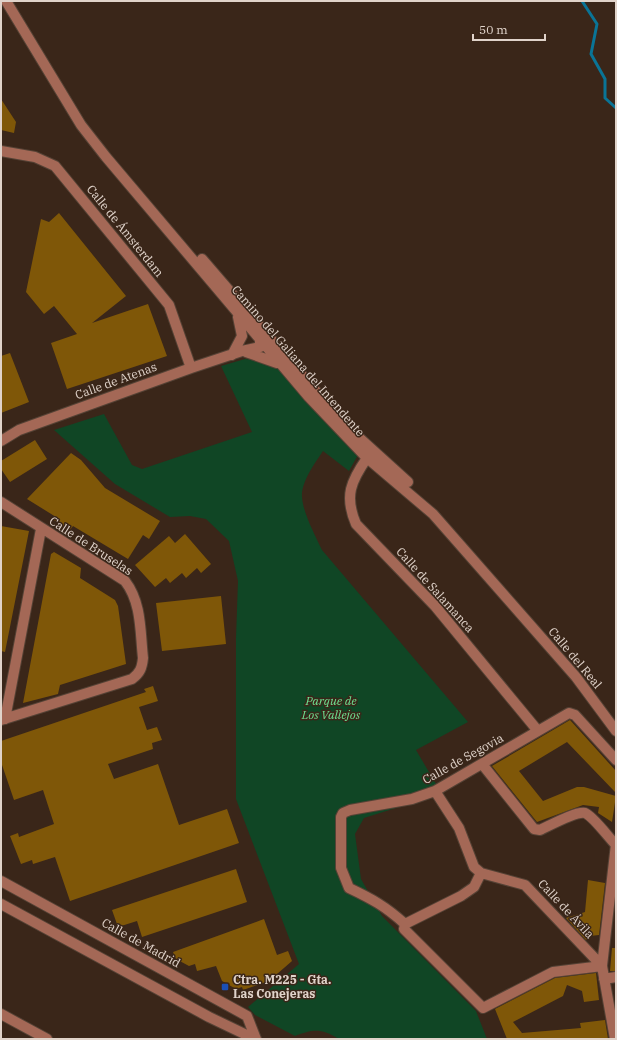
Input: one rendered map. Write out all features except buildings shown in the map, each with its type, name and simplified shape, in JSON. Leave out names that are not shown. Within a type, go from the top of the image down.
[{"type":"street","name":"Camino del Galiana del Intendente","points":[[6,1],[81,125],[236,312],[330,420],[367,458],[433,514],[512,603]]},
{"type":"street","name":"Camino del Galiana del Intendente","points":[[60,88],[92,132],[344,424],[437,511],[482,564],[512,603]]},
{"type":"street","name":"Calle de Ámsterdam","points":[[1,151],[35,157],[55,166],[169,305],[191,368]]},
{"type":"street","points":[[236,312],[240,322],[242,336],[237,353],[261,356],[282,366]]},
{"type":"street","points":[[251,317],[261,341],[268,344],[327,412],[344,424]]},
{"type":"street","name":"Calle de Atenas","points":[[1,441],[19,430],[237,353],[256,341],[261,341]]},
{"type":"street","name":"Calle de Salamanca","points":[[367,458],[355,476],[349,500],[351,512],[356,524],[435,606],[538,731]]},
{"type":"street","name":"Calle de Bruselas","points":[[1,502],[41,529],[125,581],[137,602],[142,666],[139,674],[132,679],[3,719]]},
{"type":"street","points":[[3,719],[41,529]]},
{"type":"street","name":"Calle del Real","points":[[512,603],[576,677],[616,731]]},
{"type":"street","name":"Calle de Segovia","points":[[405,924],[389,909],[377,901],[349,888],[345,882],[341,868],[341,817],[343,813],[350,810],[412,799],[435,791],[569,713],[575,715],[616,760]]},
{"type":"street","points":[[482,764],[534,829],[540,830],[576,814],[584,813],[590,817],[616,844],[602,966],[616,1039]]},
{"type":"street","points":[[435,791],[459,828],[474,867],[481,873],[474,887],[460,896],[405,924],[404,929],[483,1008],[553,972],[602,966]]},
{"type":"street","name":"Calle de Ávila","points":[[481,873],[525,885],[602,966]]},
{"type":"street","name":"Calle de Madrid","points":[[1,881],[247,1016],[255,1039]]},
{"type":"street","name":"Calle de Madrid","points":[[1,904],[209,1017],[255,1039]]},
{"type":"street","points":[[604,980],[616,977]]},
{"type":"street","points":[[1,1014],[35,1036],[47,1039]]},
{"type":"street","name":"Calle de Madrid","points":[[209,1017],[244,1039]]},
{"type":"green space","name":"Parque de Los Vallejos","points":[[245,359],[262,360],[278,366],[359,453],[349,471],[323,451],[316,461],[306,479],[302,491],[303,503],[310,524],[322,550],[468,722],[416,750],[436,784],[415,802],[364,818],[355,834],[361,879],[382,916],[476,1011],[487,1039],[339,1039],[322,1031],[312,1031],[295,1036],[255,1015],[248,1007],[299,964],[236,799],[236,638],[238,581],[229,541],[206,519],[190,516],[170,517],[115,484],[54,430],[104,414],[132,465],[142,469],[252,432],[221,366]]},
{"type":"waterway","points":[[582,1],[597,24],[591,54],[605,79],[605,98],[616,108]]},
{"type":"place","name":"Ctra. M225 - Gta. Las Conejeras","points":[[225,987]]}]
